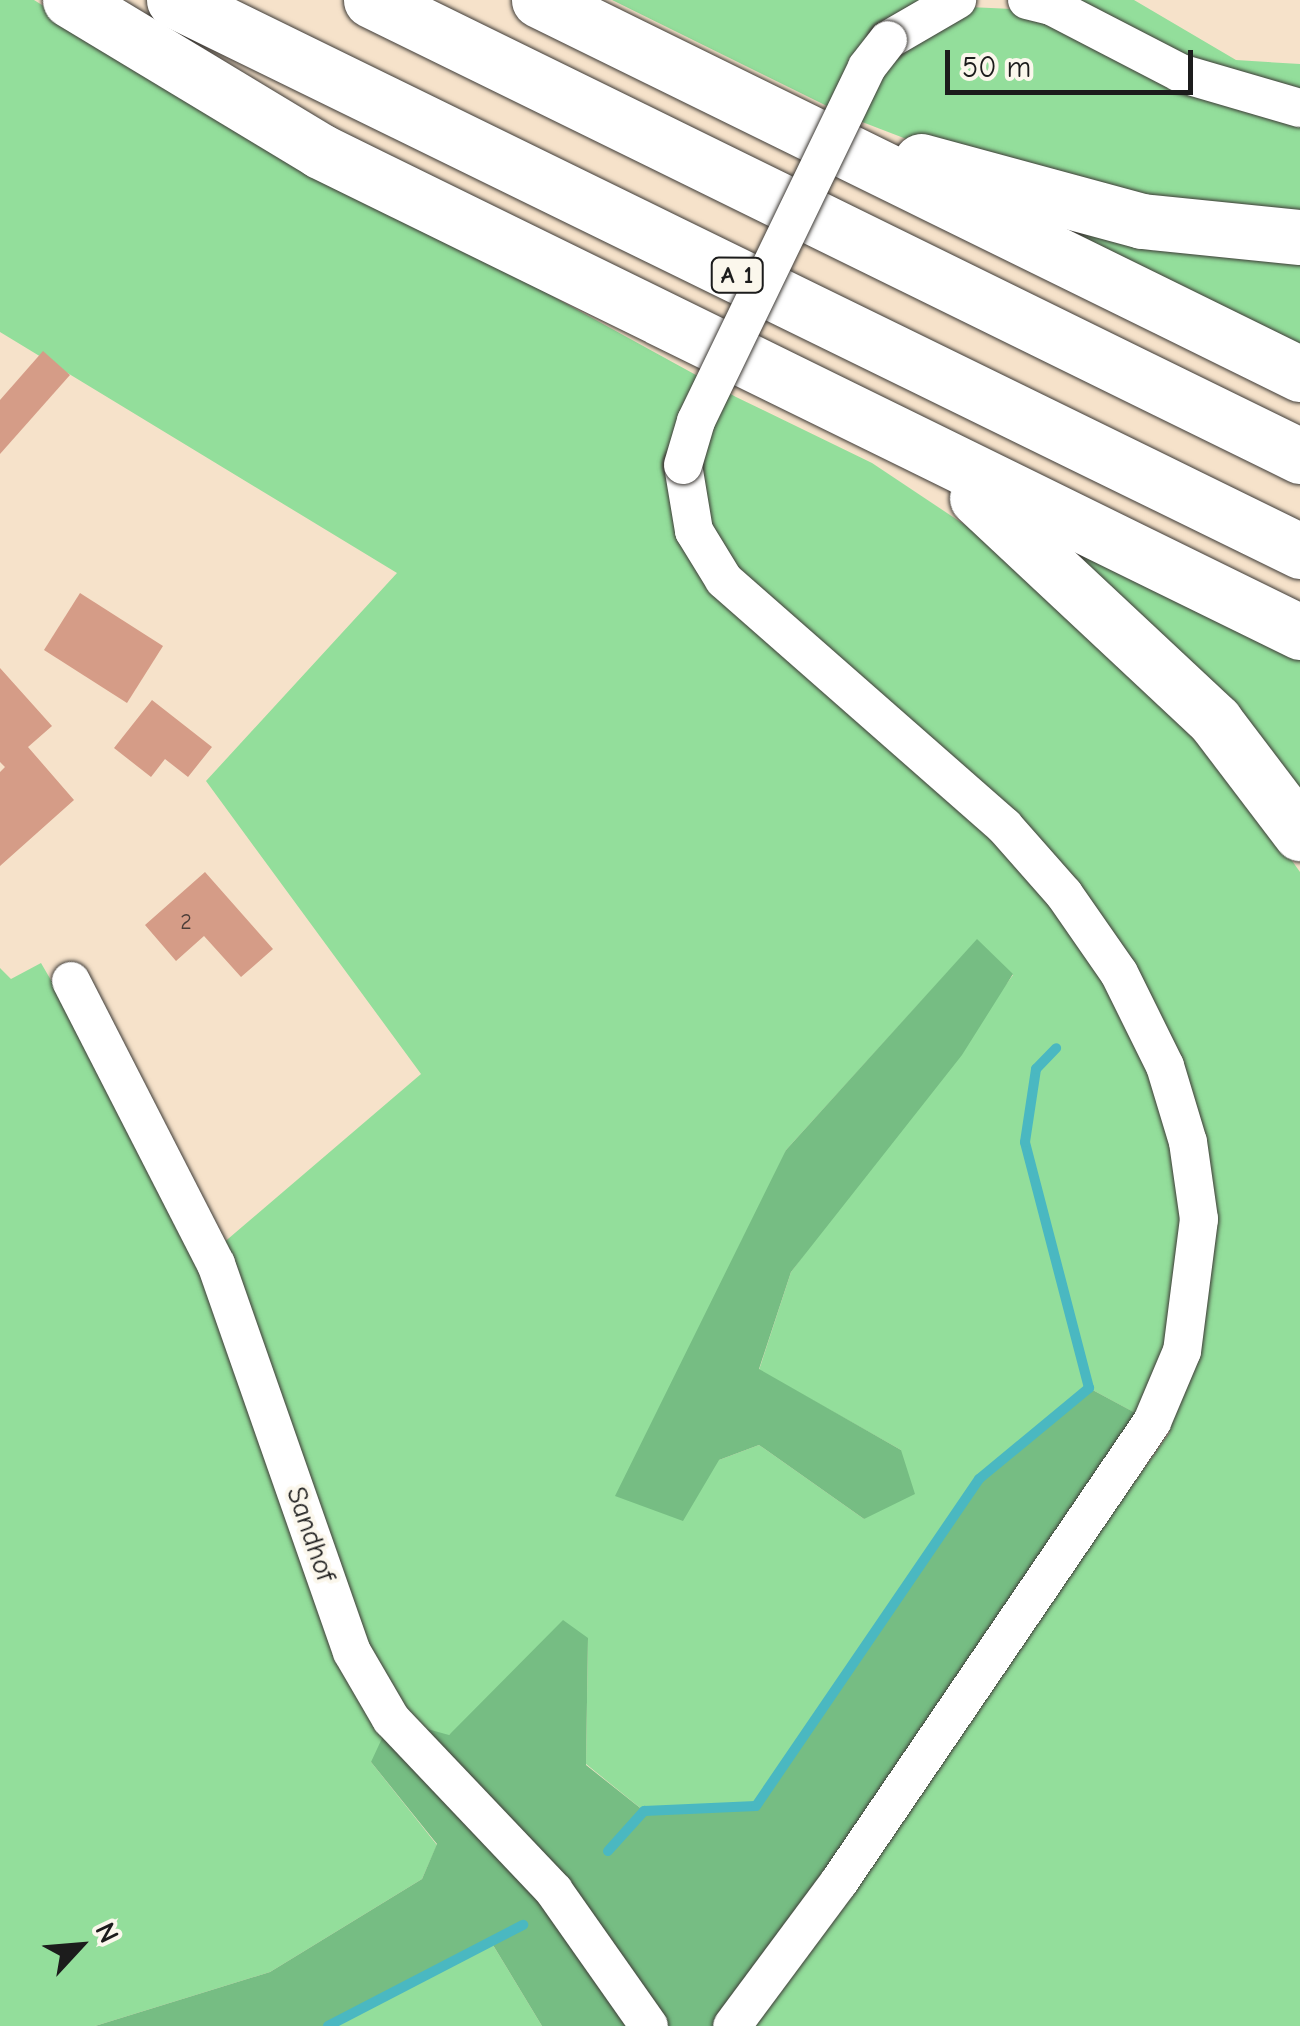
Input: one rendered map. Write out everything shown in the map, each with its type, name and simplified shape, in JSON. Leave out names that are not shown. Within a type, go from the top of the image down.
[{"type":"highway","points":[[70,0],[320,152],[1300,632]]},
{"type":"highway","name":"A 1","points":[[174,0],[1300,550]]},
{"type":"highway","points":[[371,0],[1300,456]]},
{"type":"highway","points":[[539,0],[1300,374]]},
{"type":"highway","points":[[802,129],[1142,221],[1300,237]]},
{"type":"highway","points":[[904,440],[1020,532],[1133,638],[1215,721],[1300,832]]},
{"type":"street","points":[[732,2026],[839,1882],[1152,1422],[1182,1351],[1200,1220],[1188,1142],[1164,1066],[1119,973],[1004,826],[724,580],[694,531],[683,465],[713,385],[867,67],[888,40],[957,0]]},
{"type":"street","points":[[1027,0],[1051,6],[1180,73],[1300,108]]},
{"type":"street","name":"Sandhof","points":[[71,981],[216,1264],[352,1652],[391,1718],[554,1891],[650,2026]]},
{"type":"green space","points":[[0,0],[34,0],[186,95],[736,397],[872,463],[1016,559],[1236,782],[1300,872],[1300,2026],[747,2026],[1170,1432],[1089,1388],[979,1479],[756,1806],[644,1811],[586,1764],[588,1638],[449,1735],[371,1762],[437,1845],[422,1879],[270,1972],[95,2026],[0,2026],[0,968],[11,979],[41,963],[135,1125],[201,1262],[421,1074],[206,781],[397,573],[0,332]],"holes":[[[977,940],[1013,975],[791,1272],[759,1370],[901,1450],[864,1519],[759,1445],[719,1460],[786,1150]]]},
{"type":"green space","points":[[612,0],[929,0],[831,108]]},
{"type":"green space","points":[[1060,0],[1134,0],[1236,60],[1300,64],[1300,99],[1231,79]]},
{"type":"green space","points":[[969,7],[1031,10],[1300,118],[1300,218],[1232,214],[909,140],[857,120],[900,50]]},
{"type":"green space","points":[[1027,223],[1166,247],[1300,254],[1300,356]]},
{"type":"green space","points":[[1033,514],[1300,646],[1300,793]]},
{"type":"green space","points":[[977,939],[1013,974],[962,1055],[791,1272],[759,1369],[901,1450],[915,1494],[864,1519],[759,1445],[719,1460],[683,1521],[615,1496],[786,1150]]},
{"type":"green space","points":[[1089,1388],[1152,1422],[732,2026],[542,2026],[493,1945],[328,2026],[95,2026],[270,1972],[422,1879],[437,1844],[371,1762],[391,1719],[449,1735],[563,1620],[588,1638],[586,1765],[644,1811],[756,1806],[979,1479]]},
{"type":"green space","points":[[493,1945],[542,2026],[329,2026],[366,2003]]},
{"type":"building","points":[[43,351],[70,375],[0,454],[0,400]]},
{"type":"building","points":[[80,593],[163,646],[127,703],[44,650]]},
{"type":"building","points":[[0,668],[52,726],[28,747],[74,800],[0,866],[0,772],[5,767],[0,762]]},
{"type":"building","points":[[152,700],[212,747],[188,777],[165,759],[151,777],[114,748]]},
{"type":"building","points":[[205,872],[273,949],[241,977],[204,936],[176,961],[145,925]]},
{"type":"waterway","points":[[608,1851],[644,1811],[756,1806],[979,1479],[1089,1388],[1025,1142],[1036,1069],[1056,1048]]},
{"type":"waterway","points":[[328,2026],[523,1925]]}]
